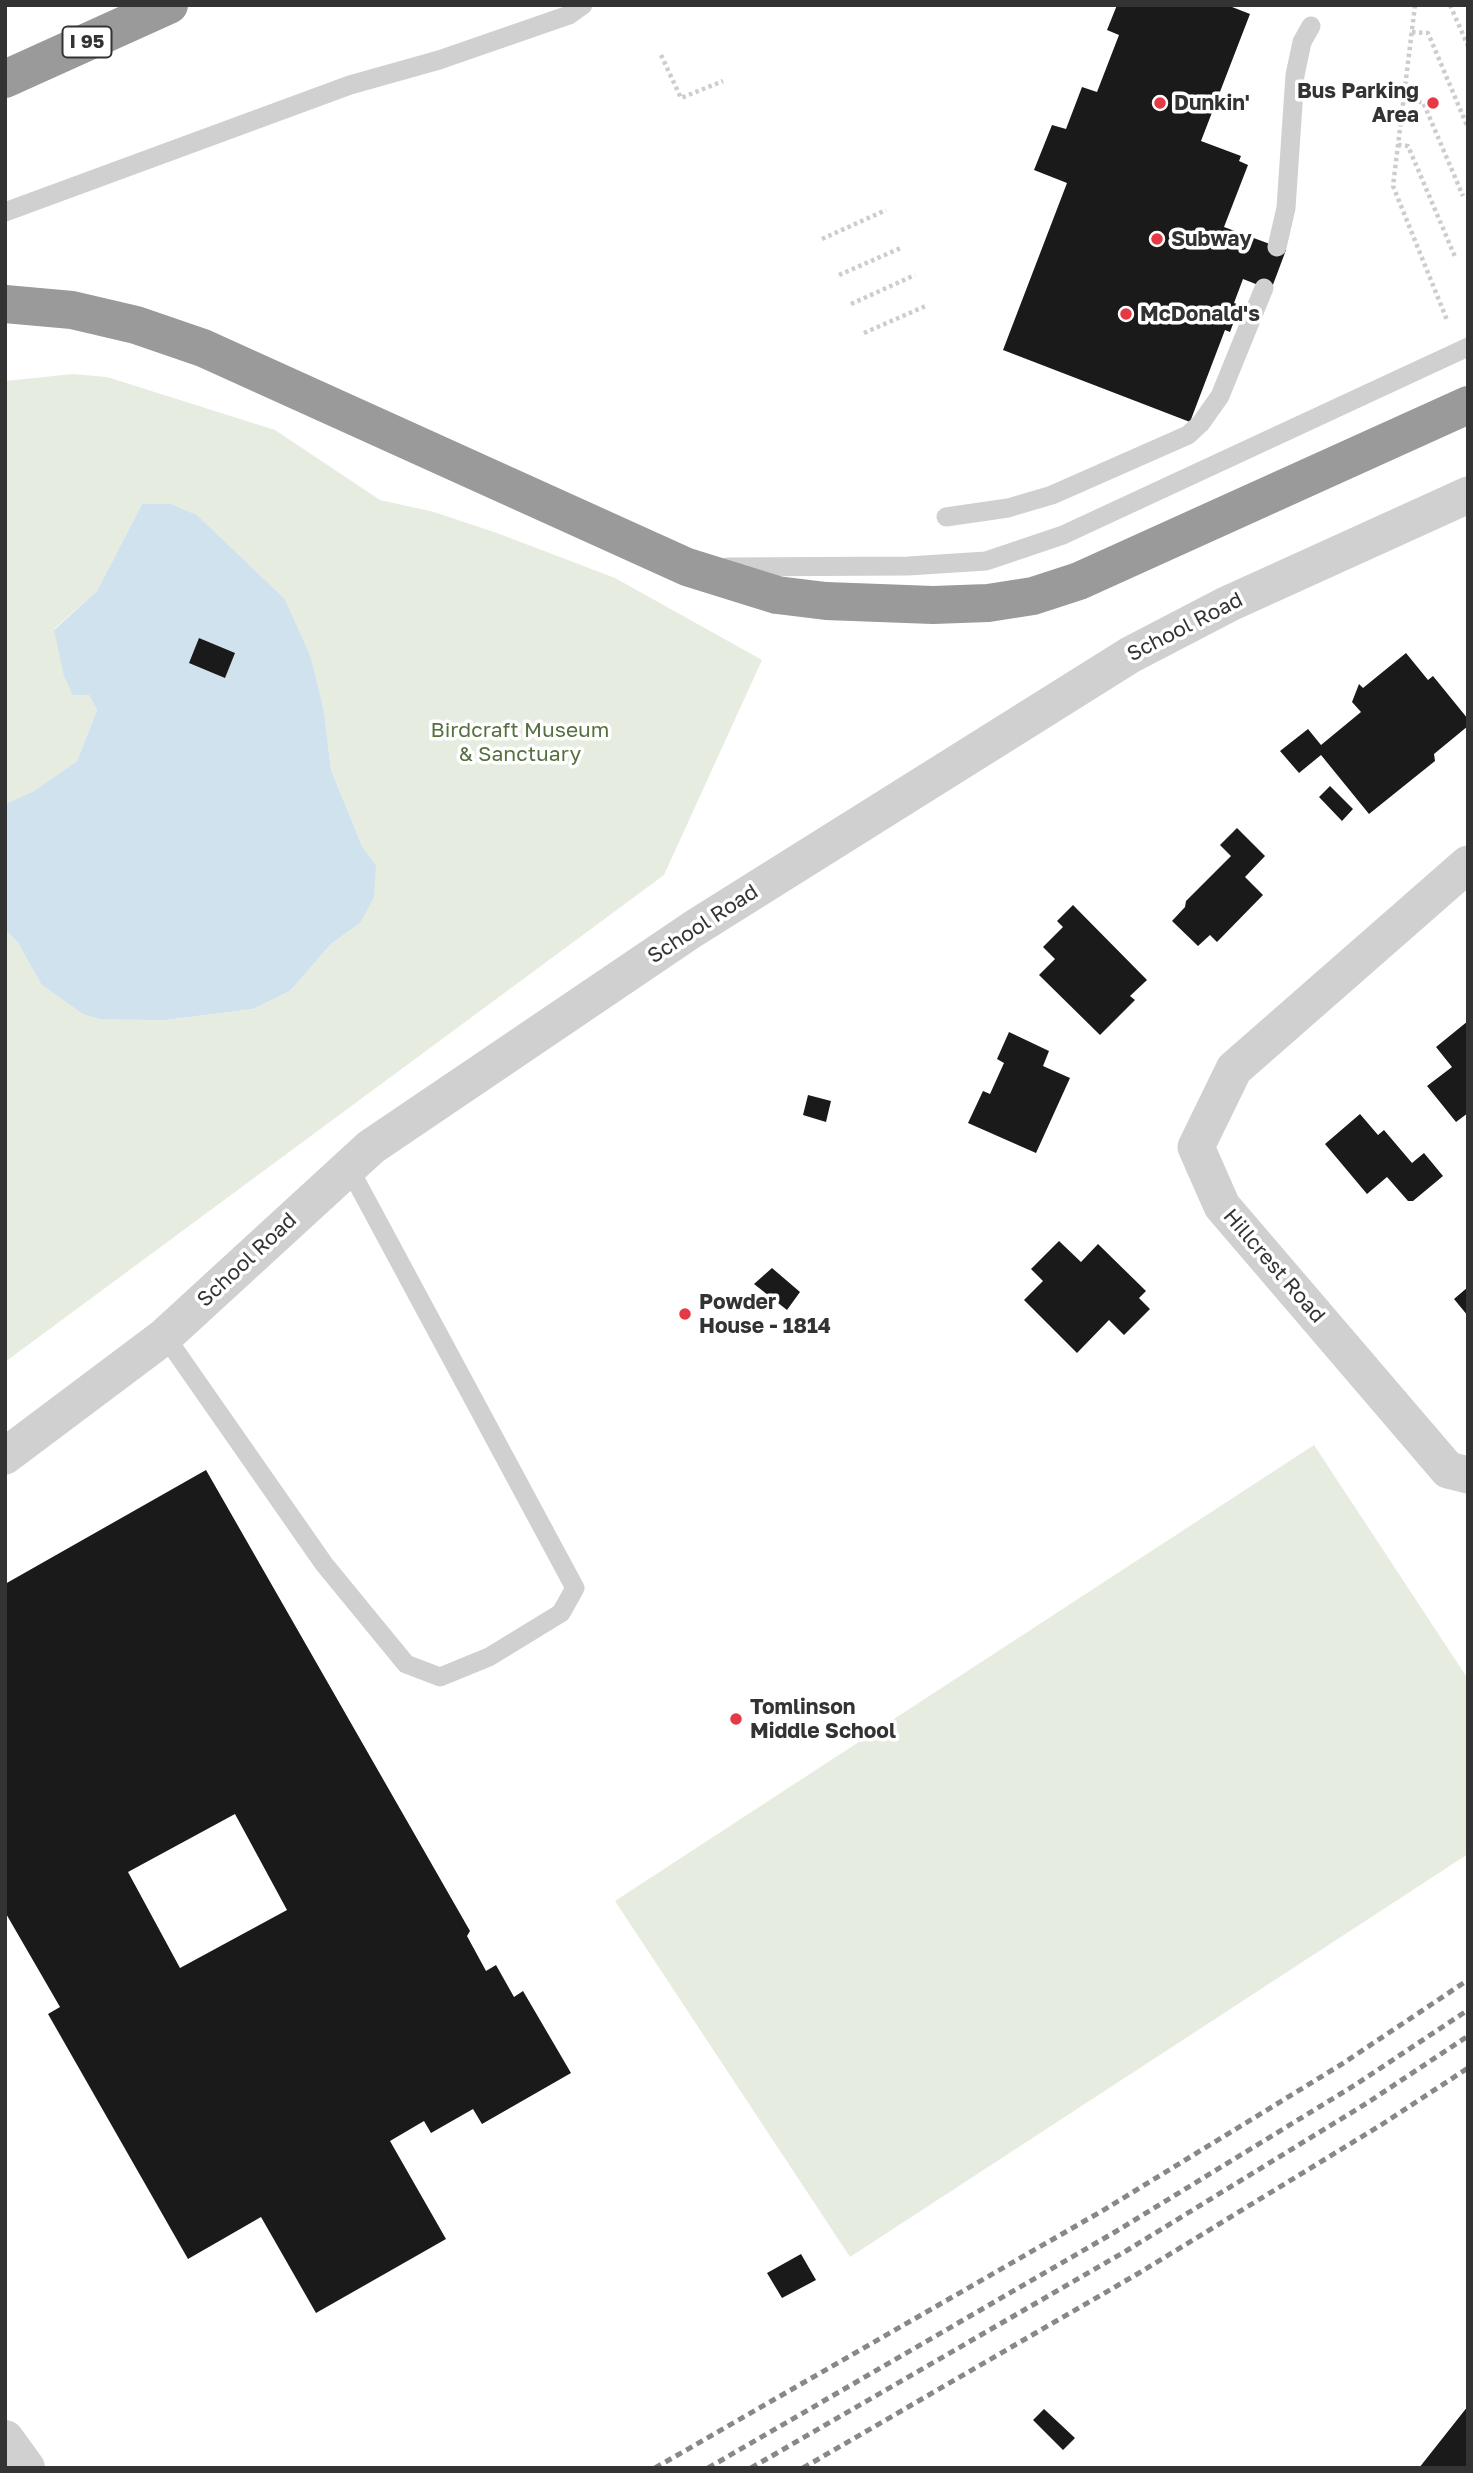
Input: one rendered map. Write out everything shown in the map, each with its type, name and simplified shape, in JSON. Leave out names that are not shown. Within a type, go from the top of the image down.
[{"type":"highway","name":"I 95","points":[[5,79],[169,5]]},
{"type":"highway","points":[[5,303],[85,313],[136,325],[203,348],[687,567],[777,595],[825,601],[933,605],[988,603],[1033,596],[1079,581],[1468,405]]},
{"type":"street","name":"School Road","points":[[5,1456],[165,1336],[348,1166],[693,929],[1129,655],[1228,604],[1468,495]]},
{"type":"street","name":"Hillcrest Road","points":[[1468,864],[1234,1069],[1196,1147],[1222,1206],[1448,1469],[1468,1475]]},
{"type":"street","points":[[5,2439],[26,2468]]},
{"type":"lane","points":[[5,212],[350,85],[439,60],[569,15],[583,5]]},
{"type":"lane","points":[[1278,247],[1286,208],[1295,75],[1302,42],[1311,26]]},
{"type":"lane","points":[[946,517],[1008,508],[1052,495],[1188,435],[1201,423],[1220,397],[1264,288]]},
{"type":"lane","points":[[687,567],[908,566],[986,561],[1063,535],[1468,347]]},
{"type":"lane","points":[[165,1336],[324,1564],[407,1664],[440,1677],[489,1657],[561,1614],[575,1588],[348,1166]]},
{"type":"path","points":[[1415,5],[1393,186],[1447,320]]},
{"type":"path","points":[[1450,5],[1468,46]]},
{"type":"path","points":[[1412,32],[1428,33],[1468,128]]},
{"type":"path","points":[[662,55],[681,98],[723,81]]},
{"type":"path","points":[[1404,101],[1423,102],[1463,196]]},
{"type":"path","points":[[1398,145],[1408,146],[1456,259]]},
{"type":"path","points":[[822,239],[886,210]]},
{"type":"path","points":[[839,275],[903,247]]},
{"type":"path","points":[[851,304],[915,275]]},
{"type":"path","points":[[864,332],[928,305]]},
{"type":"green space","name":"Birdcraft Museum & Sanctuary","points":[[73,374],[107,377],[275,430],[380,500],[434,512],[615,578],[762,660],[664,875],[5,1362],[5,929],[18,943],[41,984],[165,1020],[253,1009],[290,991],[331,944],[360,923],[376,867],[362,846],[331,770],[324,711],[311,659],[285,599],[197,515],[171,504],[142,504],[97,591],[54,629],[97,710],[77,761],[33,793],[5,804],[5,381]]},
{"type":"green space","points":[[1314,1445],[1468,1679],[1468,1854],[850,2257],[615,1901]]},
{"type":"water","points":[[142,504],[171,504],[197,515],[285,599],[311,658],[324,711],[331,770],[362,846],[376,866],[374,897],[360,923],[331,944],[290,991],[253,1009],[165,1020],[101,1019],[83,1014],[41,984],[18,943],[5,929],[5,804],[33,792],[77,761],[97,710],[89,695],[73,695],[64,676],[54,630],[97,591]]},
{"type":"building","points":[[1117,5],[1227,5],[1250,14],[1201,141],[1241,156],[1239,161],[1248,165],[1224,227],[1286,250],[1271,290],[1243,279],[1234,303],[1240,305],[1230,332],[1225,330],[1190,422],[1003,350],[1067,183],[1034,170],[1052,125],[1066,129],[1082,87],[1097,92],[1119,35],[1107,30]]},
{"type":"building","points":[[199,638],[235,653],[225,678],[189,663]]},
{"type":"building","points":[[1406,653],[1428,680],[1433,676],[1468,719],[1468,726],[1434,754],[1435,761],[1369,814],[1321,755],[1299,773],[1280,751],[1308,729],[1321,745],[1361,712],[1352,702],[1359,684],[1363,688]]},
{"type":"building","points":[[1330,786],[1353,809],[1342,821],[1319,797]]},
{"type":"building","points":[[1237,828],[1265,856],[1245,877],[1263,895],[1217,942],[1210,935],[1198,946],[1172,921],[1185,907],[1186,901],[1231,856],[1220,845]]},
{"type":"building","points":[[1073,905],[1147,980],[1130,996],[1135,1000],[1100,1035],[1039,975],[1055,959],[1043,947],[1063,927],[1057,921]]},
{"type":"building","points":[[1468,1021],[1468,1113],[1456,1122],[1427,1086],[1452,1067],[1436,1047]]},
{"type":"building","points":[[1009,1032],[1049,1051],[1043,1066],[1070,1078],[1036,1153],[968,1123],[983,1091],[990,1094],[1004,1063],[997,1059]]},
{"type":"building","points":[[808,1095],[831,1101],[826,1122],[803,1115]]},
{"type":"building","points":[[1360,1114],[1378,1135],[1384,1130],[1412,1163],[1424,1153],[1443,1176],[1413,1201],[1408,1201],[1387,1177],[1367,1194],[1325,1144]]},
{"type":"building","points":[[1059,1241],[1081,1262],[1098,1244],[1146,1291],[1139,1298],[1150,1309],[1124,1335],[1109,1320],[1077,1353],[1024,1300],[1043,1281],[1031,1269]]},
{"type":"building","points":[[772,1268],[800,1292],[787,1310],[754,1284]]},
{"type":"building","points":[[1468,1287],[1468,1316],[1454,1299]]},
{"type":"building","points":[[206,1470],[470,1931],[467,1936],[486,1971],[496,1965],[514,1997],[523,1991],[571,2073],[482,2124],[473,2109],[431,2133],[424,2121],[390,2141],[446,2239],[316,2313],[261,2217],[188,2259],[48,2014],[60,2007],[5,1912],[5,1584]],"holes":[[[235,1814],[287,1910],[180,1968],[128,1872]]]},
{"type":"building","points":[[801,2254],[816,2280],[782,2298],[767,2273]]},
{"type":"building","points":[[1468,2406],[1468,2468],[1419,2468]]},
{"type":"building","points":[[1044,2409],[1075,2438],[1063,2450],[1033,2420]]},
{"type":"railway","points":[[655,2468],[1102,2211],[1342,2064],[1468,1980]]},
{"type":"railway","points":[[708,2468],[1115,2232],[1355,2085],[1468,2010]]},
{"type":"railway","points":[[751,2468],[1126,2251],[1367,2103],[1468,2036]]},
{"type":"railway","points":[[803,2468],[1139,2273],[1381,2125],[1468,2068]]},
{"type":"place","name":"Dunkin'","points":[[1160,103]]},
{"type":"place","name":"Bus Parking Area","points":[[1433,103]]},
{"type":"place","name":"Subway","points":[[1157,239]]},
{"type":"place","name":"McDonald's","points":[[1126,314]]},
{"type":"place","name":"Powder House - 1814","points":[[685,1314]]},
{"type":"place","name":"Tomlinson Middle School","points":[[736,1719]]}]
